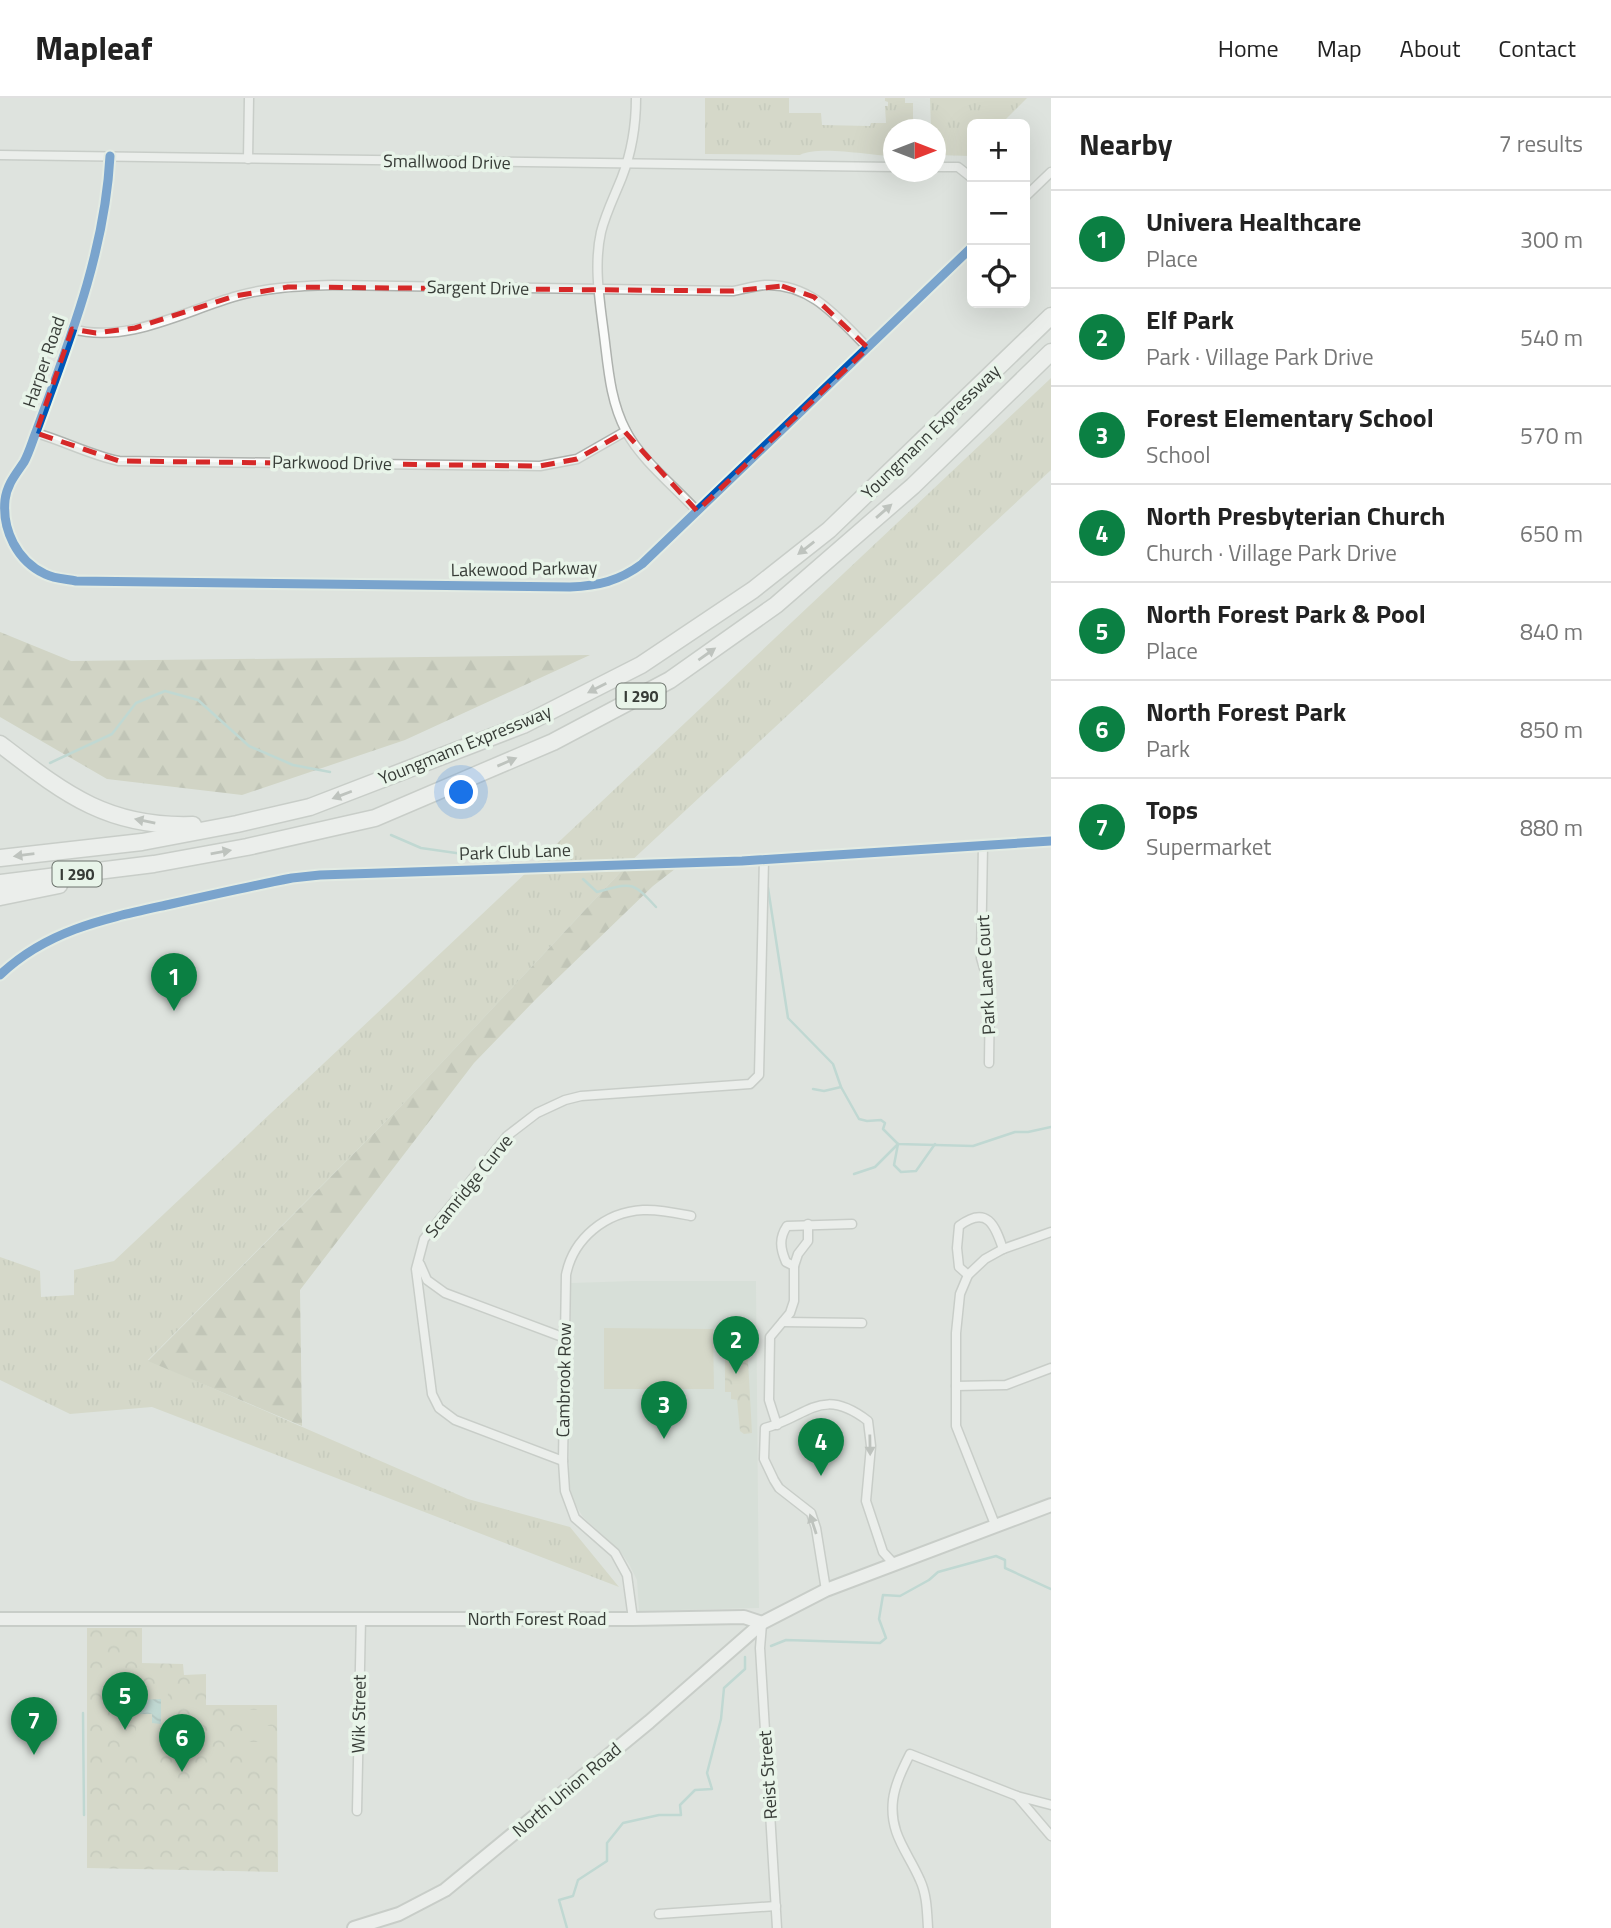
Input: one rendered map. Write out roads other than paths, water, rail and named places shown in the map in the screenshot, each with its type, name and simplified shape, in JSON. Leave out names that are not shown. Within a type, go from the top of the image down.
[{"type":"highway","name":"Youngmann Expressway","points":[[0,858],[142,842],[310,807],[523,725],[641,665],[753,590],[829,530],[1051,316]]},
{"type":"highway","name":"Youngmann Expressway","points":[[0,883],[154,864],[247,847],[374,818],[553,742],[670,680],[776,605],[913,486],[1051,352]]},
{"type":"highway","points":[[0,744],[53,785],[92,808],[179,826],[237,824]]},
{"type":"highway","points":[[0,897],[154,864]]},
{"type":"main road","points":[[762,1623],[826,1590],[1051,1506]]},
{"type":"main road","name":"North Forest Road","points":[[0,1619],[744,1617],[762,1623]]},
{"type":"main road","name":"North Union Road","points":[[354,1928],[399,1914],[445,1890],[649,1722],[762,1623]]},
{"type":"street","points":[[248,98],[248,159]]},
{"type":"street","points":[[636,98],[634,132],[626,164],[601,234],[597,268],[611,389],[626,431],[645,456],[697,511]]},
{"type":"street","name":"Smallwood Drive","points":[[0,155],[883,167]]},
{"type":"street","name":"Harper Road","points":[[32,566],[13,545],[8,532],[4,485],[25,460],[92,270],[103,220],[110,156]]},
{"type":"street","points":[[946,167],[958,167],[967,174]]},
{"type":"street","points":[[1030,192],[1051,172]]},
{"type":"street","name":"Lakewood Parkway","points":[[32,566],[54,578],[76,580],[394,586],[590,586],[617,580],[632,572],[967,252]]},
{"type":"street","name":"Sargent Drive","points":[[72,329],[96,333],[135,328],[235,296],[288,287],[333,285],[733,291],[765,285],[792,287],[814,297],[868,348]]},
{"type":"street","name":"Parkwood Drive","points":[[36,433],[61,440],[84,452],[119,461],[540,466],[577,459],[626,431]]},
{"type":"street","name":"Park Club Lane","points":[[0,975],[30,950],[73,929],[131,913],[320,874],[764,859],[1051,841]]},
{"type":"street","name":"Park Lane Court","points":[[982,845],[981,958],[990,989],[989,1063]]},
{"type":"street","name":"Scamridge Curve","points":[[563,1461],[455,1420],[439,1408],[432,1394],[420,1307],[416,1269],[420,1250],[424,1239],[507,1136],[545,1109],[565,1100],[601,1093],[750,1084],[759,1075],[764,859]]},
{"type":"street","name":"Cambrook Row","points":[[633,1619],[627,1575],[615,1553],[575,1518],[565,1491],[563,1461],[566,1275],[578,1246],[606,1220],[630,1211],[649,1210],[691,1216]]},
{"type":"street","points":[[968,1275],[959,1266],[957,1248],[960,1226],[969,1218],[984,1217],[994,1224],[1003,1249]]},
{"type":"street","points":[[777,1425],[769,1400],[770,1337],[790,1313],[794,1301],[794,1266],[798,1254],[808,1241],[808,1224]]},
{"type":"street","points":[[794,1266],[786,1262],[782,1253],[781,1236],[787,1226],[852,1224]]},
{"type":"street","points":[[996,1527],[956,1426],[957,1315],[960,1294],[968,1275],[985,1259],[1003,1249],[1051,1232]]},
{"type":"street","points":[[420,1250],[419,1260],[423,1275],[445,1293]]},
{"type":"street","points":[[420,1307],[425,1296],[434,1292],[445,1293],[565,1338]]},
{"type":"street","points":[[783,1322],[862,1323]]},
{"type":"street","points":[[956,1386],[1006,1385],[1051,1368]]},
{"type":"street","points":[[826,1590],[811,1513],[779,1488],[764,1459],[765,1428],[777,1425],[802,1411],[838,1404],[855,1410],[869,1422],[871,1446],[866,1501],[883,1552],[895,1565]]},
{"type":"street","name":"Wik Street","points":[[357,1811],[361,1618]]},
{"type":"street","name":"Reist Street","points":[[762,1623],[760,1648],[777,1928]]},
{"type":"street","points":[[928,1928],[924,1891],[901,1847],[893,1820],[893,1797],[909,1754],[1017,1796],[1051,1805]]},
{"type":"street","points":[[1017,1796],[1051,1836]]},
{"type":"street","points":[[659,1914],[776,1906]]},
{"type":"water","points":[[161,1699],[161,1724],[152,1723],[152,1714],[134,1714],[134,1700]]},
{"type":"waterway","points":[[50,763],[112,734],[136,703],[165,691],[198,700],[249,746],[293,765],[330,772]]},
{"type":"waterway","points":[[391,835],[421,848],[470,855],[568,852]]},
{"type":"waterway","points":[[583,879],[597,892],[624,886],[636,888],[656,907]]},
{"type":"waterway","points":[[768,888],[788,1018],[833,1064],[841,1087],[859,1119],[881,1120],[885,1123],[883,1129],[898,1144],[973,1146],[1015,1132],[1051,1127]]},
{"type":"waterway","points":[[813,1089],[824,1091],[841,1087]]},
{"type":"waterway","points":[[898,1144],[894,1165],[901,1172],[916,1171],[935,1144]]},
{"type":"waterway","points":[[854,1174],[875,1167],[898,1144]]},
{"type":"waterway","points":[[771,1646],[786,1640],[880,1643],[886,1638],[879,1619],[883,1595],[900,1596],[938,1572],[996,1556],[1005,1560],[1005,1568],[1051,1589]]},
{"type":"waterway","points":[[567,1928],[559,1900],[573,1896],[578,1880],[607,1861],[607,1843],[623,1823],[659,1815],[681,1815],[680,1805],[695,1790],[712,1789],[707,1773],[721,1719],[724,1688],[745,1669],[745,1657]]},
{"type":"waterway","points":[[83,1713],[84,1815]]},
{"type":"place","name":"Univera Healthcare","points":[[174,1011]]},
{"type":"place","name":"Elf Park","points":[[736,1374]]},
{"type":"place","name":"Forest Elementary School","points":[[664,1439]]},
{"type":"place","name":"North Presbyterian Church","points":[[821,1476]]},
{"type":"place","name":"North Forest Park & Pool","points":[[125,1730]]},
{"type":"place","name":"Tops","points":[[34,1755]]},
{"type":"place","name":"North Forest Park","points":[[182,1772]]}]
